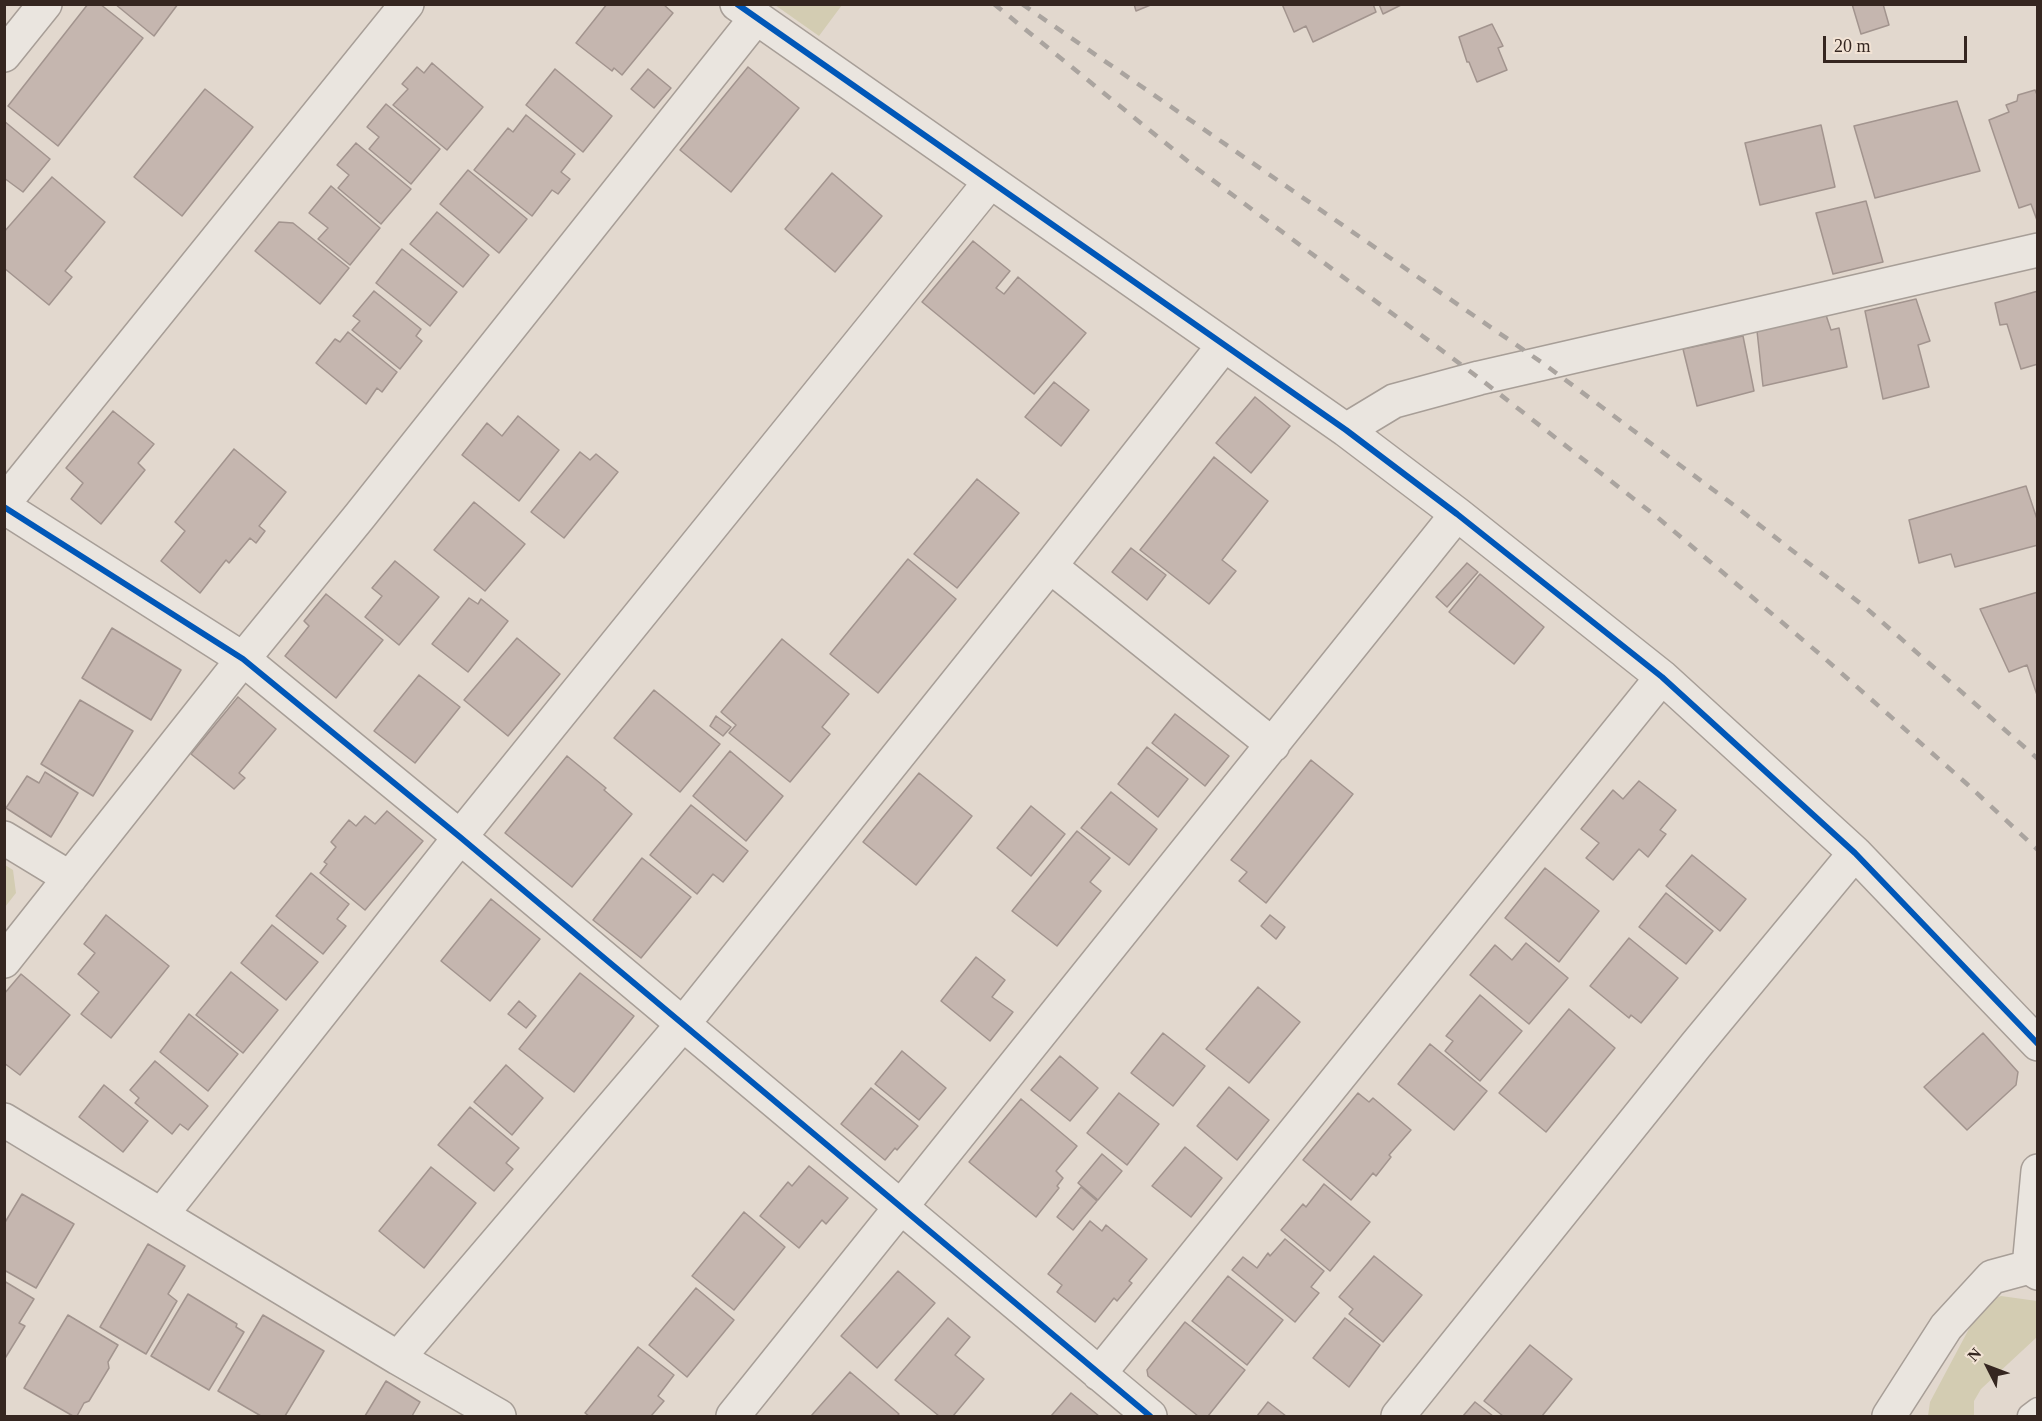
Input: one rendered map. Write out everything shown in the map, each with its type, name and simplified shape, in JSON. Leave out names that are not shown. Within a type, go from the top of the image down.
[{"type":"street","points":[[407,4],[4,505],[243,659],[460,837],[1150,1416]]},
{"type":"street","points":[[4,55],[32,9]]},
{"type":"street","points":[[4,962],[243,659],[359,517],[747,11],[1346,430],[1457,514],[1662,677],[1855,853],[2037,1044]]},
{"type":"street","points":[[162,1214],[460,837],[990,182]]},
{"type":"street","points":[[1346,430],[1394,401],[1479,378],[2037,250]]},
{"type":"street","points":[[398,1358],[683,1024],[1224,345]]},
{"type":"street","points":[[733,1416],[1457,514]]},
{"type":"street","points":[[1050,566],[1273,745]]},
{"type":"street","points":[[1099,1374],[1662,677]]},
{"type":"street","points":[[4,838],[70,878]]},
{"type":"street","points":[[1398,1416],[1696,1045],[1855,853]]},
{"type":"street","points":[[4,1120],[398,1358],[499,1416]]},
{"type":"street","points":[[1889,1416],[1946,1327],[1992,1277],[2033,1270],[2037,1171]]},
{"type":"lane","points":[[2030,1416],[2037,1410]]},
{"type":"shaded area","points":[[775,5],[842,5],[819,36]]},
{"type":"shaded area","points":[[5,865],[13,870],[16,893],[5,907]]},
{"type":"shaded area","points":[[2001,1296],[2037,1301],[2037,1337],[1981,1389],[1974,1401],[1974,1416],[1928,1416],[1930,1402],[1971,1325],[1991,1300]]},
{"type":"building","points":[[88,4],[100,4],[143,38],[58,146],[8,106]]},
{"type":"building","points":[[115,4],[178,4],[154,36]]},
{"type":"building","points":[[607,4],[663,4],[673,13],[622,75],[614,68],[612,71],[576,43]]},
{"type":"building","points":[[1134,4],[1153,4],[1136,11]]},
{"type":"building","points":[[1282,4],[1373,4],[1376,12],[1313,42],[1306,26],[1294,32]]},
{"type":"building","points":[[1379,4],[1403,4],[1383,14]]},
{"type":"building","points":[[1852,4],[1883,4],[1889,25],[1861,34]]},
{"type":"building","points":[[1492,24],[1503,46],[1498,48],[1507,70],[1477,82],[1467,62],[1459,37]]},
{"type":"building","points":[[432,63],[483,107],[447,150],[393,105],[408,89],[402,84],[417,67],[424,73]]},
{"type":"building","points":[[748,67],[799,108],[731,192],[680,150]]},
{"type":"building","points":[[555,69],[612,116],[583,152],[526,105]]},
{"type":"building","points":[[648,69],[671,88],[654,108],[631,89]]},
{"type":"building","points":[[205,89],[253,127],[182,216],[134,177]]},
{"type":"building","points":[[2035,90],[2038,97],[2038,223],[2031,204],[2019,208],[1989,120],[2009,112],[2006,105],[2017,101],[2018,95]]},
{"type":"building","points":[[1957,101],[1980,171],[1875,198],[1854,126]]},
{"type":"building","points":[[386,104],[440,149],[411,184],[369,149],[379,137],[367,127]]},
{"type":"building","points":[[526,115],[575,154],[561,172],[570,179],[558,194],[552,190],[532,216],[474,170],[508,128],[513,132]]},
{"type":"building","points":[[4,121],[50,159],[23,192],[4,178]]},
{"type":"building","points":[[1821,125],[1835,187],[1760,205],[1745,143]]},
{"type":"building","points":[[356,143],[411,189],[381,224],[338,188],[349,175],[337,165]]},
{"type":"building","points":[[468,170],[527,219],[499,253],[440,204]]},
{"type":"building","points":[[832,173],[882,216],[835,272],[785,229]]},
{"type":"building","points":[[52,177],[105,222],[65,271],[72,277],[49,305],[4,268],[4,232]]},
{"type":"building","points":[[331,186],[380,228],[350,265],[318,239],[328,228],[309,213]]},
{"type":"building","points":[[1866,201],[1883,262],[1833,274],[1816,213]]},
{"type":"building","points":[[437,212],[489,255],[463,287],[410,244]]},
{"type":"building","points":[[279,222],[293,223],[349,268],[320,304],[255,251]]},
{"type":"building","points":[[973,241],[1010,271],[996,288],[1004,294],[1018,277],[1086,333],[1034,394],[922,302]]},
{"type":"building","points":[[402,249],[457,292],[430,326],[376,283]]},
{"type":"building","points":[[374,291],[421,329],[416,336],[422,341],[400,369],[352,330],[360,321],[353,316]]},
{"type":"building","points":[[2038,291],[2038,364],[2021,369],[2007,324],[2000,325],[1995,303]]},
{"type":"building","points":[[1916,299],[1930,341],[1918,345],[1929,387],[1883,399],[1865,311]]},
{"type":"building","points":[[1826,315],[1831,330],[1839,328],[1847,367],[1763,386],[1757,331]]},
{"type":"building","points":[[348,332],[397,372],[382,392],[377,388],[366,404],[316,363],[335,339],[340,342]]},
{"type":"building","points":[[1743,336],[1754,391],[1697,406],[1683,349]]},
{"type":"building","points":[[1054,382],[1089,410],[1061,446],[1025,417]]},
{"type":"building","points":[[1255,397],[1290,426],[1251,473],[1216,443]]},
{"type":"building","points":[[113,411],[154,444],[138,463],[145,470],[101,524],[71,499],[83,483],[66,468]]},
{"type":"building","points":[[518,416],[559,450],[519,501],[462,455],[487,423],[502,436]]},
{"type":"building","points":[[234,449],[286,492],[259,526],[265,531],[256,543],[250,538],[229,563],[226,560],[200,593],[161,561],[185,531],[175,522]]},
{"type":"building","points":[[580,452],[590,460],[596,454],[618,472],[564,538],[531,512]]},
{"type":"building","points":[[1214,457],[1268,501],[1222,560],[1236,571],[1209,604],[1140,550]]},
{"type":"building","points":[[977,479],[1019,513],[957,588],[914,554]]},
{"type":"building","points":[[2026,486],[2038,522],[2038,545],[1955,567],[1951,554],[1919,563],[1909,520]]},
{"type":"building","points":[[474,502],[525,544],[485,591],[434,550]]},
{"type":"building","points":[[1131,548],[1166,575],[1147,600],[1112,572]]},
{"type":"building","points":[[908,559],[956,599],[878,693],[830,654]]},
{"type":"building","points":[[395,561],[439,597],[399,645],[365,617],[382,596],[372,588]]},
{"type":"building","points":[[1467,563],[1478,572],[1447,607],[1436,597]]},
{"type":"building","points":[[1480,574],[1544,627],[1514,664],[1449,612]]},
{"type":"building","points":[[2038,592],[2038,698],[2027,665],[2009,672],[1980,609]]},
{"type":"building","points":[[326,594],[383,640],[336,698],[285,656],[309,626],[304,621]]},
{"type":"building","points":[[469,598],[478,604],[481,599],[508,621],[468,672],[432,644]]},
{"type":"building","points":[[112,628],[181,670],[151,720],[82,678]]},
{"type":"building","points":[[517,638],[560,674],[508,736],[464,700]]},
{"type":"building","points":[[782,639],[849,694],[822,727],[830,734],[790,782],[729,733],[736,725],[721,712]]},
{"type":"building","points":[[419,675],[460,707],[415,763],[374,731]]},
{"type":"building","points":[[654,690],[720,744],[680,792],[614,738]]},
{"type":"building","points":[[238,697],[276,729],[239,773],[245,778],[234,789],[191,754]]},
{"type":"building","points":[[80,700],[133,731],[93,796],[41,764]]},
{"type":"building","points":[[1175,714],[1229,756],[1205,786],[1152,743]]},
{"type":"building","points":[[716,716],[731,727],[723,736],[710,726]]},
{"type":"building","points":[[1147,747],[1188,779],[1158,817],[1118,784]]},
{"type":"building","points":[[730,751],[783,796],[746,841],[693,796]]},
{"type":"building","points":[[567,756],[606,788],[604,790],[632,814],[572,887],[505,833]]},
{"type":"building","points":[[1311,760],[1353,794],[1266,903],[1239,881],[1247,872],[1231,860]]},
{"type":"building","points":[[45,772],[78,793],[51,837],[6,808],[27,776],[39,783]]},
{"type":"building","points":[[919,773],[972,816],[916,885],[863,842]]},
{"type":"building","points":[[1639,781],[1676,810],[1660,830],[1666,834],[1648,857],[1639,849],[1613,880],[1586,858],[1599,843],[1581,829],[1613,790],[1623,799]]},
{"type":"building","points":[[1111,792],[1157,829],[1129,865],[1081,828]]},
{"type":"building","points":[[691,805],[748,851],[723,882],[713,874],[697,894],[650,855]]},
{"type":"building","points":[[1031,806],[1065,834],[1031,876],[997,848]]},
{"type":"building","points":[[387,811],[423,841],[365,910],[320,873],[327,864],[324,862],[336,847],[331,842],[349,820],[356,826],[365,816],[375,824]]},
{"type":"building","points":[[1077,831],[1110,858],[1090,882],[1101,891],[1057,946],[1012,911]]},
{"type":"building","points":[[1692,855],[1746,899],[1720,931],[1666,886]]},
{"type":"building","points":[[642,858],[691,897],[641,958],[593,920]]},
{"type":"building","points":[[1545,868],[1599,911],[1559,962],[1505,918]]},
{"type":"building","points":[[311,873],[349,904],[337,919],[346,926],[323,954],[276,916]]},
{"type":"building","points":[[1666,893],[1713,931],[1686,964],[1639,927]]},
{"type":"building","points":[[491,899],[540,939],[490,1001],[441,961]]},
{"type":"building","points":[[106,915],[169,966],[111,1038],[81,1014],[99,992],[78,974],[95,953],[84,944]]},
{"type":"building","points":[[1270,915],[1285,927],[1276,939],[1261,926]]},
{"type":"building","points":[[272,925],[318,962],[286,1000],[241,963]]},
{"type":"building","points":[[1629,938],[1678,978],[1641,1023],[1631,1015],[1629,1018],[1590,986]]},
{"type":"building","points":[[1526,943],[1568,978],[1529,1024],[1470,975],[1495,945],[1512,960]]},
{"type":"building","points":[[976,957],[1005,980],[992,997],[1013,1012],[990,1041],[941,1001]]},
{"type":"building","points":[[231,972],[278,1010],[243,1053],[196,1015]]},
{"type":"building","points":[[580,973],[634,1016],[574,1092],[519,1049]]},
{"type":"building","points":[[21,974],[70,1015],[20,1075],[4,1063],[4,994]]},
{"type":"building","points":[[1258,987],[1300,1022],[1249,1083],[1206,1049]]},
{"type":"building","points":[[1480,995],[1522,1031],[1480,1081],[1445,1051],[1453,1041],[1446,1036]]},
{"type":"building","points":[[519,1001],[536,1016],[526,1028],[508,1014]]},
{"type":"building","points":[[1569,1009],[1615,1048],[1546,1132],[1499,1093]]},
{"type":"building","points":[[189,1014],[238,1054],[208,1091],[160,1052]]},
{"type":"building","points":[[1163,1033],[1205,1066],[1173,1106],[1131,1073]]},
{"type":"building","points":[[1983,1033],[2018,1072],[2016,1085],[1967,1130],[1924,1087]]},
{"type":"building","points":[[1430,1044],[1487,1091],[1454,1130],[1398,1084]]},
{"type":"building","points":[[902,1051],[946,1088],[919,1120],[875,1084]]},
{"type":"building","points":[[1060,1056],[1098,1088],[1070,1121],[1031,1090]]},
{"type":"building","points":[[155,1061],[208,1106],[188,1130],[180,1124],[172,1134],[135,1103],[139,1098],[130,1090]]},
{"type":"building","points":[[506,1065],[543,1098],[512,1135],[474,1102]]},
{"type":"building","points":[[104,1085],[148,1121],[123,1152],[79,1117]]},
{"type":"building","points":[[1229,1087],[1269,1120],[1237,1160],[1197,1126]]},
{"type":"building","points":[[871,1088],[918,1126],[885,1160],[841,1124]]},
{"type":"building","points":[[1119,1093],[1159,1124],[1127,1165],[1087,1133]]},
{"type":"building","points":[[1358,1093],[1369,1102],[1373,1098],[1411,1130],[1389,1155],[1391,1157],[1376,1176],[1373,1173],[1351,1200],[1303,1160]]},
{"type":"building","points":[[1021,1099],[1077,1146],[1056,1171],[1063,1178],[1057,1186],[1059,1188],[1036,1217],[969,1162]]},
{"type":"building","points":[[470,1107],[519,1148],[506,1163],[513,1169],[494,1191],[438,1145]]},
{"type":"building","points":[[1185,1147],[1222,1178],[1191,1217],[1152,1186]]},
{"type":"building","points":[[1102,1154],[1122,1171],[1098,1200],[1078,1183]]},
{"type":"building","points":[[809,1166],[848,1198],[826,1224],[822,1220],[799,1248],[760,1216],[788,1182],[792,1186]]},
{"type":"building","points":[[431,1167],[476,1203],[424,1268],[379,1231]]},
{"type":"building","points":[[1324,1184],[1370,1222],[1330,1271],[1281,1230],[1303,1204],[1306,1207]]},
{"type":"building","points":[[1081,1187],[1097,1201],[1073,1230],[1057,1217]]},
{"type":"building","points":[[22,1194],[74,1224],[36,1288],[4,1270],[4,1224]]},
{"type":"building","points":[[744,1212],[785,1247],[734,1310],[692,1276]]},
{"type":"building","points":[[1090,1221],[1102,1231],[1106,1225],[1147,1259],[1129,1281],[1132,1283],[1117,1301],[1114,1298],[1095,1322],[1057,1292],[1062,1285],[1048,1274]]},
{"type":"building","points":[[1285,1239],[1324,1271],[1311,1287],[1319,1293],[1295,1322],[1232,1270],[1243,1257],[1257,1268],[1268,1253],[1270,1256]]},
{"type":"building","points":[[148,1244],[185,1266],[168,1294],[177,1301],[146,1354],[100,1327]]},
{"type":"building","points":[[1374,1256],[1422,1295],[1383,1342],[1349,1314],[1353,1309],[1339,1297]]},
{"type":"building","points":[[898,1271],[935,1303],[877,1368],[841,1336]]},
{"type":"building","points":[[1228,1276],[1283,1320],[1247,1365],[1192,1321]]},
{"type":"building","points":[[4,1281],[34,1299],[19,1323],[25,1326],[4,1360]]},
{"type":"building","points":[[696,1288],[734,1320],[687,1377],[649,1345]]},
{"type":"building","points":[[188,1294],[237,1324],[236,1327],[244,1332],[209,1390],[151,1356]]},
{"type":"building","points":[[68,1315],[118,1345],[108,1362],[109,1368],[77,1416],[73,1416],[24,1388]]},
{"type":"building","points":[[263,1315],[324,1351],[285,1416],[261,1416],[218,1391]]},
{"type":"building","points":[[948,1318],[970,1337],[955,1355],[984,1379],[953,1416],[939,1416],[895,1380]]},
{"type":"building","points":[[1345,1318],[1380,1345],[1349,1387],[1313,1358]]},
{"type":"building","points":[[1185,1322],[1245,1370],[1208,1416],[1198,1416],[1148,1376],[1147,1370]]},
{"type":"building","points":[[1530,1345],[1572,1379],[1542,1416],[1503,1416],[1484,1401]]},
{"type":"building","points":[[638,1347],[674,1375],[658,1396],[664,1401],[651,1416],[589,1416],[585,1413]]},
{"type":"building","points":[[850,1372],[899,1414],[897,1416],[811,1416]]},
{"type":"building","points":[[386,1381],[420,1402],[412,1416],[365,1416]]},
{"type":"building","points":[[1071,1393],[1099,1416],[1051,1416]]},
{"type":"building","points":[[1268,1402],[1286,1416],[1257,1416]]},
{"type":"building","points":[[1475,1402],[1493,1416],[1463,1416]]},
{"type":"railway","points":[[994,4],[1195,167],[1479,378],[1657,517],[1822,656],[2038,850]]},
{"type":"railway","points":[[1022,4],[1544,364],[1735,506],[1865,607],[2038,759]]},
{"type":"cycle path","points":[[737,4],[1346,430],[1457,514],[1662,677],[1855,853],[2038,1044]]},
{"type":"cycle path","points":[[4,507],[243,659],[460,837],[1150,1416]]}]
